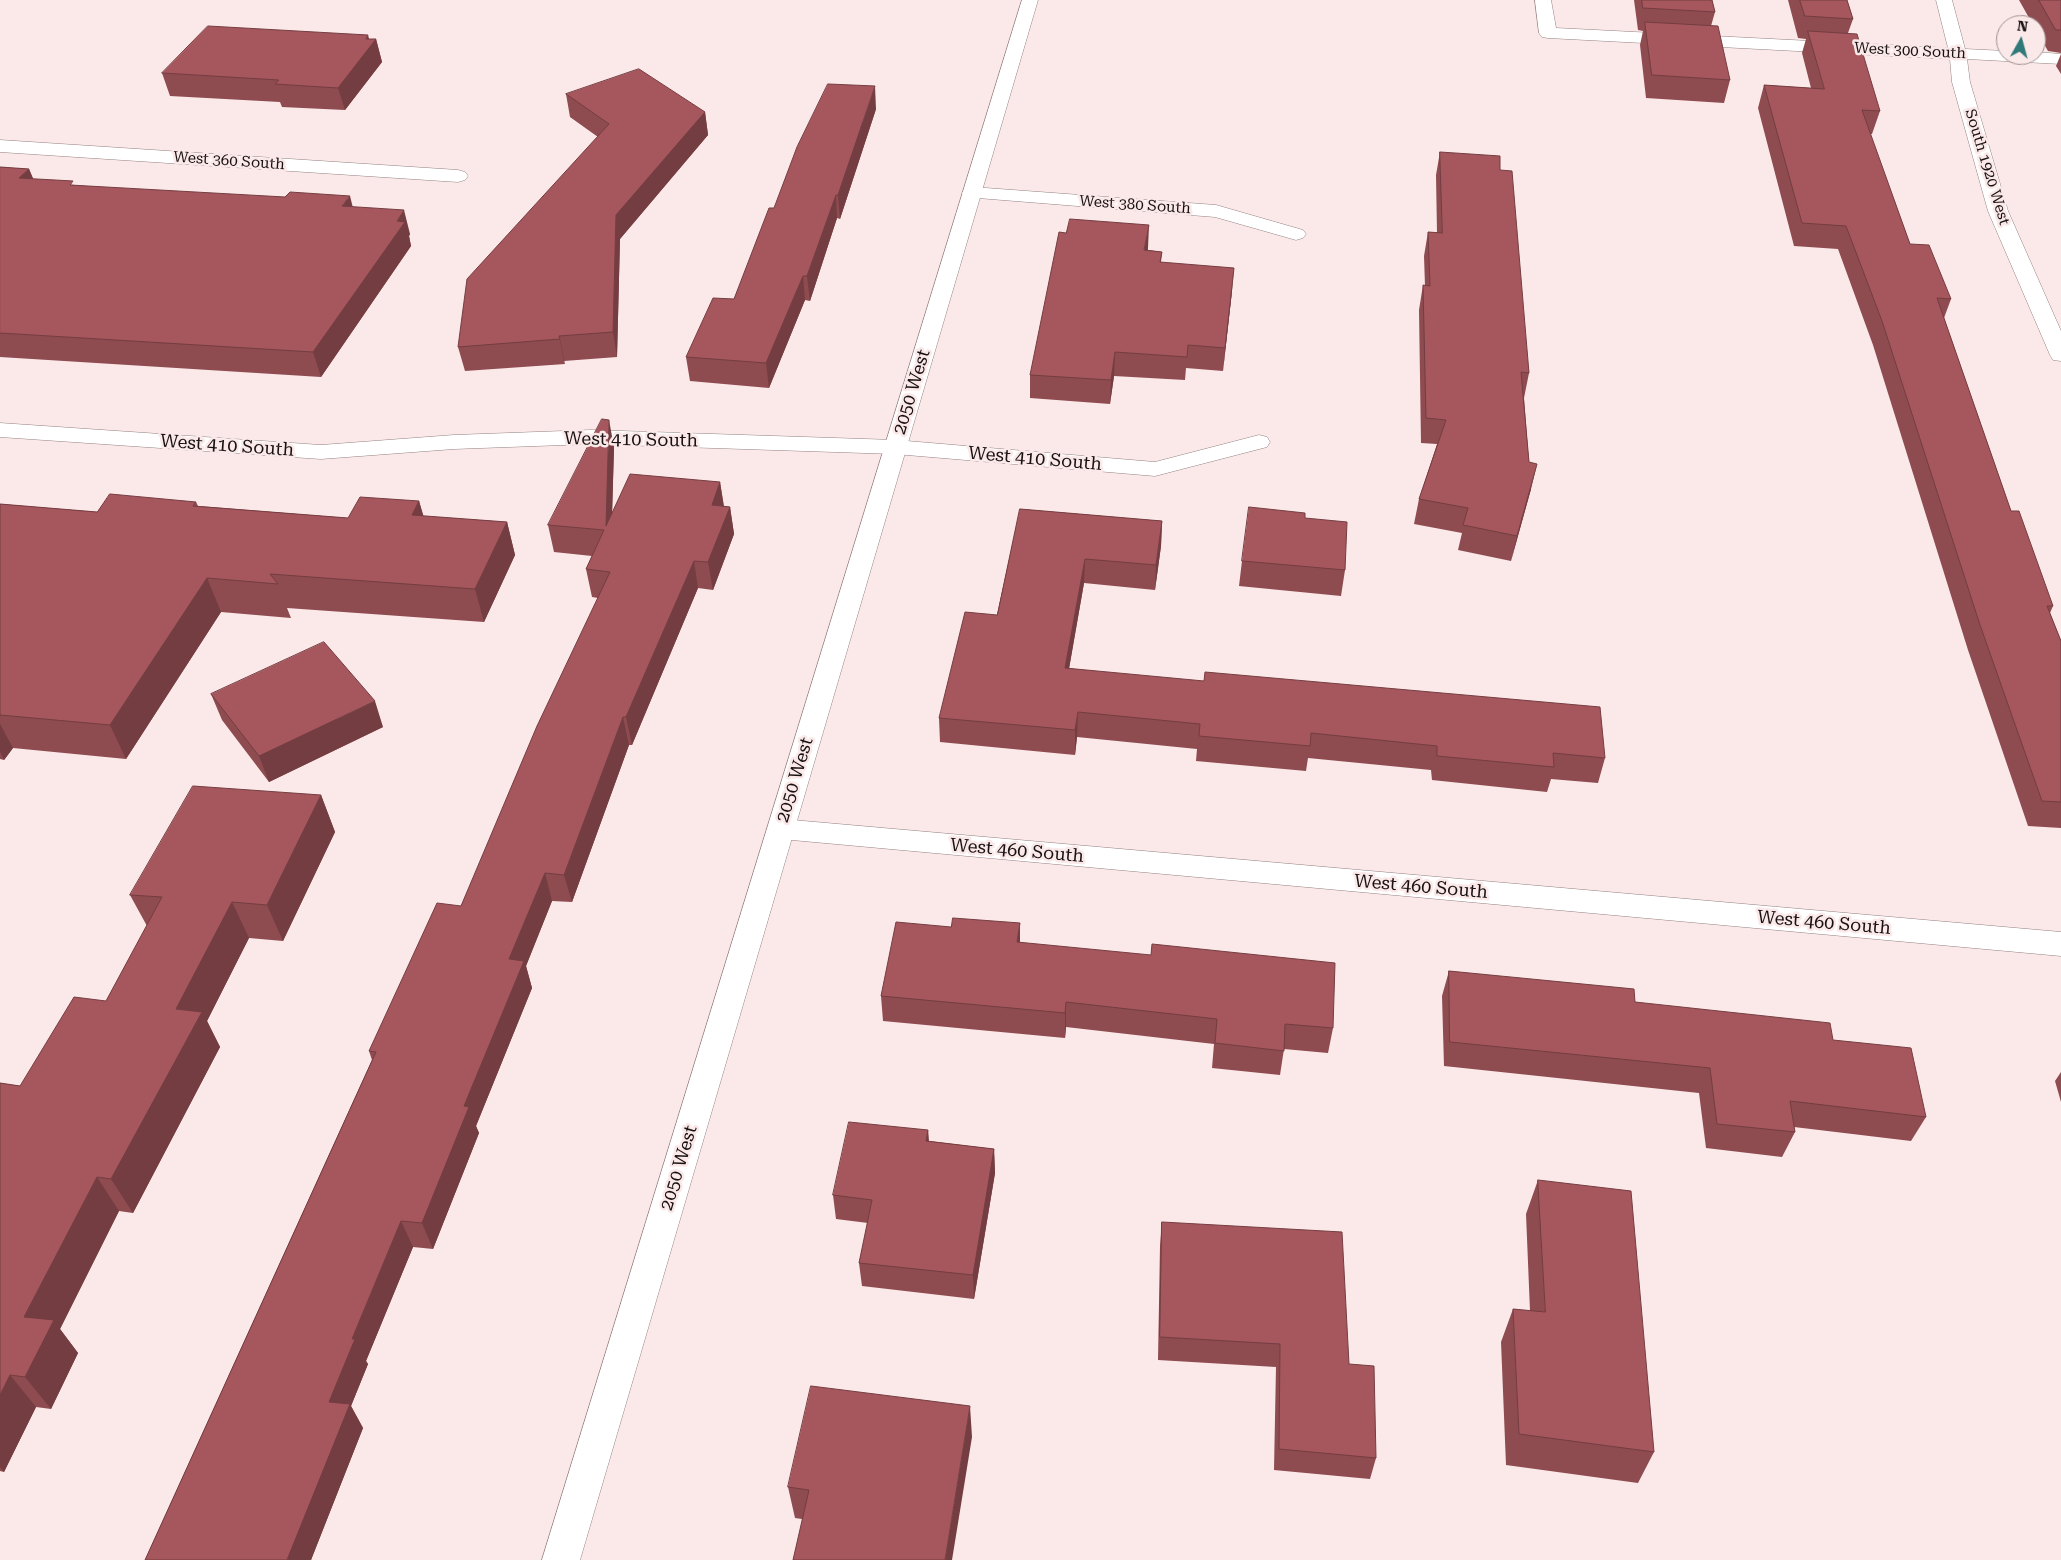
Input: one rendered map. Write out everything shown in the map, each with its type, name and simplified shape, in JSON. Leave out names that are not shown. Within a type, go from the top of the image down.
[{"type":"street","name":"2050 West","points":[[561,1560],[1030,0]]},
{"type":"street","name":"West 300 South","points":[[1543,0],[1548,33],[2061,59]]},
{"type":"street","name":"South 1920 West","points":[[1944,0],[1958,54],[1961,82],[1998,211],[2061,355]]},
{"type":"street","name":"West 360 South","points":[[0,146],[458,176]]},
{"type":"street","name":"West 380 South","points":[[972,193],[1216,210],[1296,234]]},
{"type":"street","name":"West 410 South","points":[[0,430],[322,452],[454,442],[592,437],[895,447],[1155,469],[1259,442]]},
{"type":"street","name":"West 460 South","points":[[781,829],[2061,944]]},
{"type":"building","points":[[1642,0],[1712,0],[1715,12],[1643,8]]},
{"type":"building","points":[[1800,0],[1847,0],[1853,19],[1805,16]]},
{"type":"building","points":[[2039,0],[2061,0],[2061,30],[2056,30]]},
{"type":"building","points":[[1645,22],[1718,26],[1730,80],[1652,75]]},
{"type":"building","points":[[208,26],[368,35],[366,39],[376,39],[338,88],[275,84],[279,80],[162,73]]},
{"type":"building","points":[[1808,31],[1857,34],[1880,111],[1862,110],[1910,244],[1929,245],[1951,299],[1937,298],[2011,511],[2019,511],[2053,606],[2047,606],[2061,641],[2061,802],[2042,801],[1980,625],[1882,321],[1846,226],[1802,223],[1764,85],[1824,89]]},
{"type":"building","points":[[639,69],[705,112],[616,215],[613,332],[559,336],[560,339],[458,347],[467,279],[609,124],[566,94]]},
{"type":"building","points":[[828,84],[875,86],[838,195],[836,195],[807,276],[803,276],[766,363],[686,357],[713,298],[734,299],[769,208],[774,208],[797,147]]},
{"type":"building","points":[[1440,152],[1500,156],[1500,170],[1512,171],[1529,373],[1521,372],[1529,462],[1537,464],[1517,536],[1463,525],[1468,508],[1419,499],[1446,420],[1426,418],[1423,285],[1430,286],[1428,232],[1442,233]]},
{"type":"building","points":[[0,167],[29,169],[19,178],[73,181],[70,185],[285,197],[290,192],[350,196],[342,206],[404,210],[397,221],[405,222],[313,352],[0,333]]},
{"type":"building","points":[[1070,219],[1149,225],[1144,250],[1162,252],[1160,262],[1234,268],[1225,348],[1188,345],[1187,357],[1115,352],[1111,380],[1030,375],[1059,232],[1066,233]]},
{"type":"building","points":[[602,419],[609,420],[606,526],[630,474],[720,482],[712,505],[730,507],[708,562],[694,561],[626,717],[623,717],[564,875],[545,873],[509,959],[524,961],[464,1106],[469,1107],[422,1223],[401,1221],[352,1339],[355,1339],[329,1402],[350,1404],[287,1560],[145,1560],[376,1052],[369,1051],[437,903],[461,906],[537,726],[610,572],[586,569],[604,530],[548,525]]},
{"type":"building","points":[[110,494],[196,502],[193,506],[348,518],[360,497],[419,501],[412,515],[507,522],[475,589],[270,574],[278,584],[207,578],[110,725],[0,715],[0,504],[97,512]]},
{"type":"building","points":[[1249,507],[1305,513],[1305,518],[1347,522],[1345,570],[1242,561]]},
{"type":"building","points":[[1020,509],[1162,521],[1156,565],[1085,559],[1065,668],[1204,681],[1205,672],[1600,707],[1605,758],[1553,753],[1554,767],[1437,756],[1437,746],[1311,733],[1310,746],[1199,736],[1200,724],[1078,712],[1075,730],[939,718],[965,612],[997,615]]},
{"type":"building","points":[[324,642],[375,701],[259,756],[211,694]]},
{"type":"building","points":[[193,786],[321,795],[267,905],[232,902],[176,1009],[202,1012],[111,1179],[97,1177],[24,1317],[54,1320],[25,1377],[10,1375],[0,1395],[0,1083],[20,1086],[74,997],[106,1001],[162,897],[130,895]]},
{"type":"building","points":[[953,918],[1020,923],[1017,942],[1151,955],[1152,944],[1335,963],[1333,1028],[1285,1024],[1284,1051],[1215,1043],[1217,1019],[1066,1002],[1065,1013],[881,996],[896,922],[951,927]]},
{"type":"building","points":[[1449,971],[1634,989],[1635,1002],[1830,1023],[1833,1040],[1911,1048],[1926,1117],[1790,1101],[1795,1132],[1717,1124],[1710,1068],[1450,1042]]},
{"type":"building","points":[[849,1122],[928,1130],[926,1141],[994,1149],[973,1275],[859,1263],[872,1200],[833,1195]]},
{"type":"building","points":[[1538,1180],[1631,1191],[1654,1452],[1519,1434],[1513,1309],[1545,1312]]},
{"type":"building","points":[[1162,1222],[1342,1232],[1349,1364],[1374,1366],[1376,1458],[1279,1449],[1280,1344],[1160,1337]]},
{"type":"building","points":[[811,1386],[970,1406],[945,1560],[793,1560],[809,1490],[788,1487]]}]
